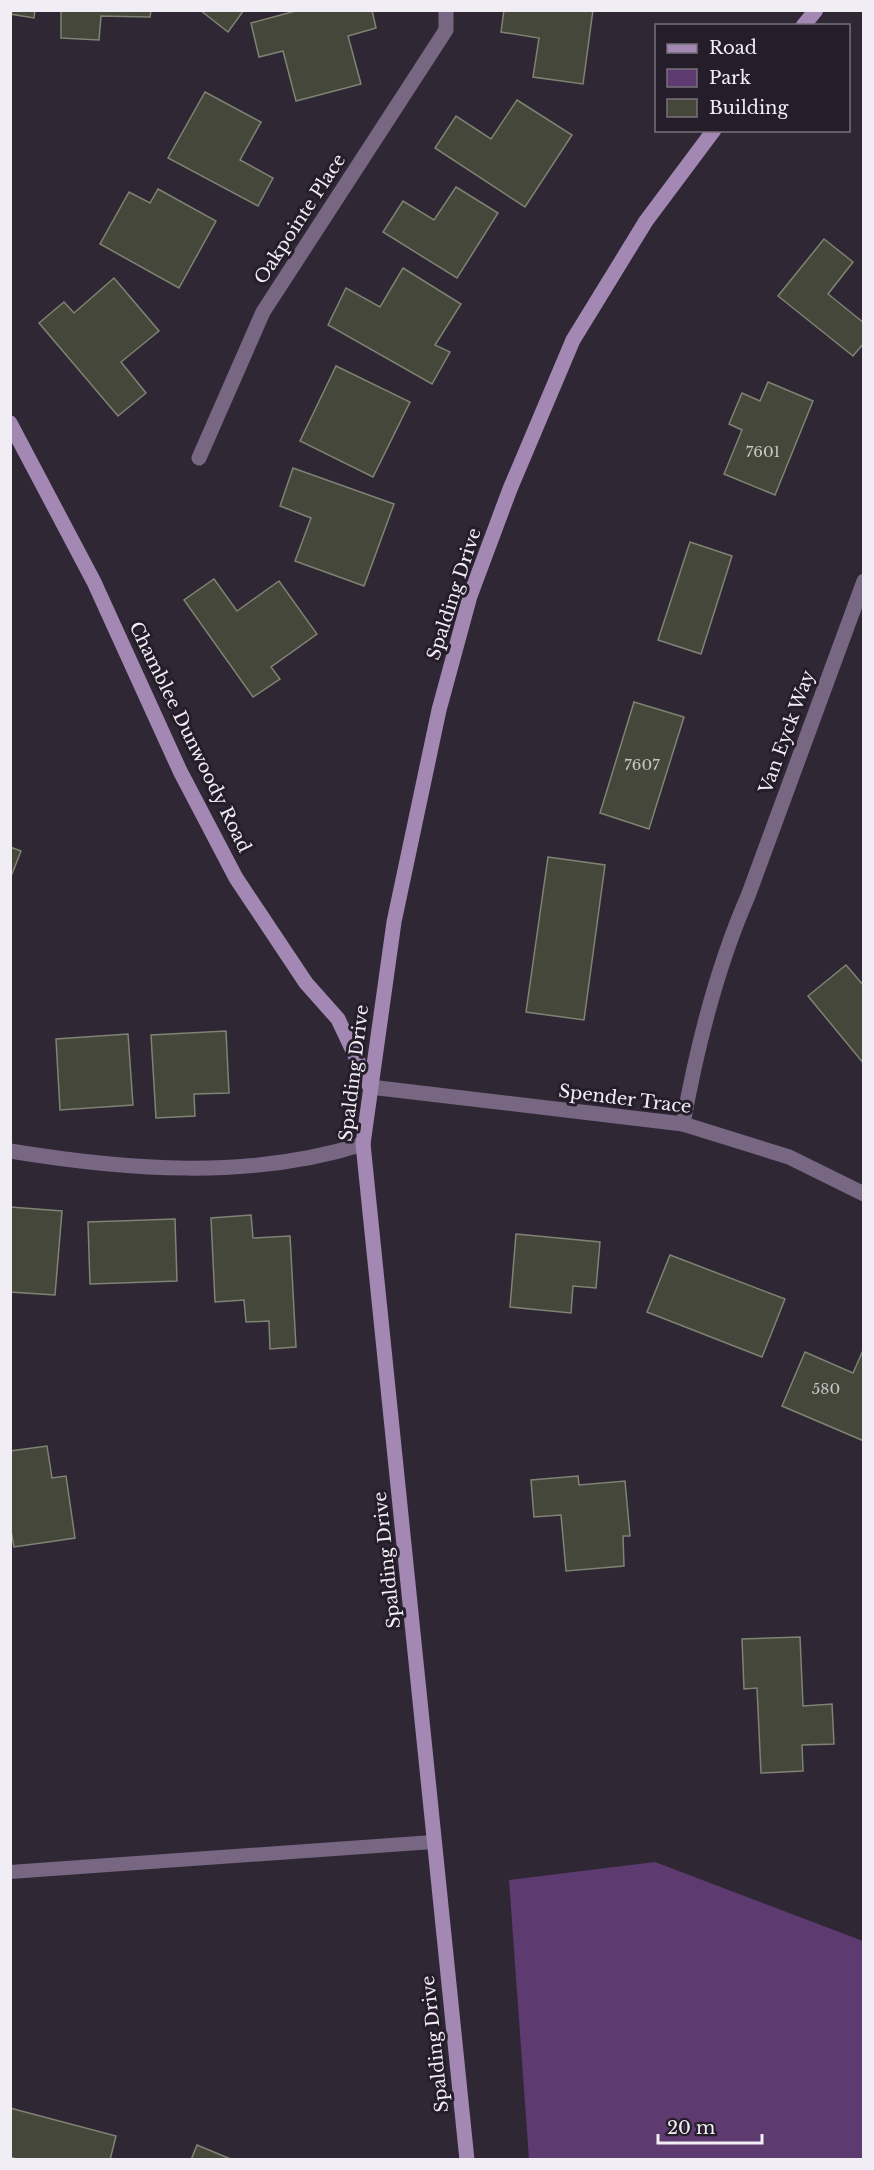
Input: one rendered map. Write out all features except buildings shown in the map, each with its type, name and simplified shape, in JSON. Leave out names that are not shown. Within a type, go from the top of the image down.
[{"type":"street","name":"Oakpointe Place","points":[[199,458],[263,312],[446,30],[447,10]]},
{"type":"street","points":[[805,24],[816,10]]},
{"type":"street","name":"Spalding Drive","points":[[467,2160],[363,1144],[394,922],[440,710],[470,596],[510,489],[573,340],[646,221],[713,132]]},
{"type":"street","name":"Chamblee Dunwoody Road","points":[[10,423],[94,582],[180,771],[236,878],[306,982],[338,1019],[370,1088]]},
{"type":"street","name":"Van Eyck Way","points":[[683,1124],[696,1054],[729,939],[748,897],[864,581]]},
{"type":"street","name":"Spender Trace","points":[[370,1088],[683,1124],[789,1157],[864,1194]]},
{"type":"street","points":[[10,1151],[126,1167],[196,1168],[284,1163],[322,1157],[363,1144]]},
{"type":"lane","points":[[10,1872],[433,1842]]},
{"type":"green space","points":[[655,1862],[863,1941],[863,2159],[529,2159],[509,1880]]}]
